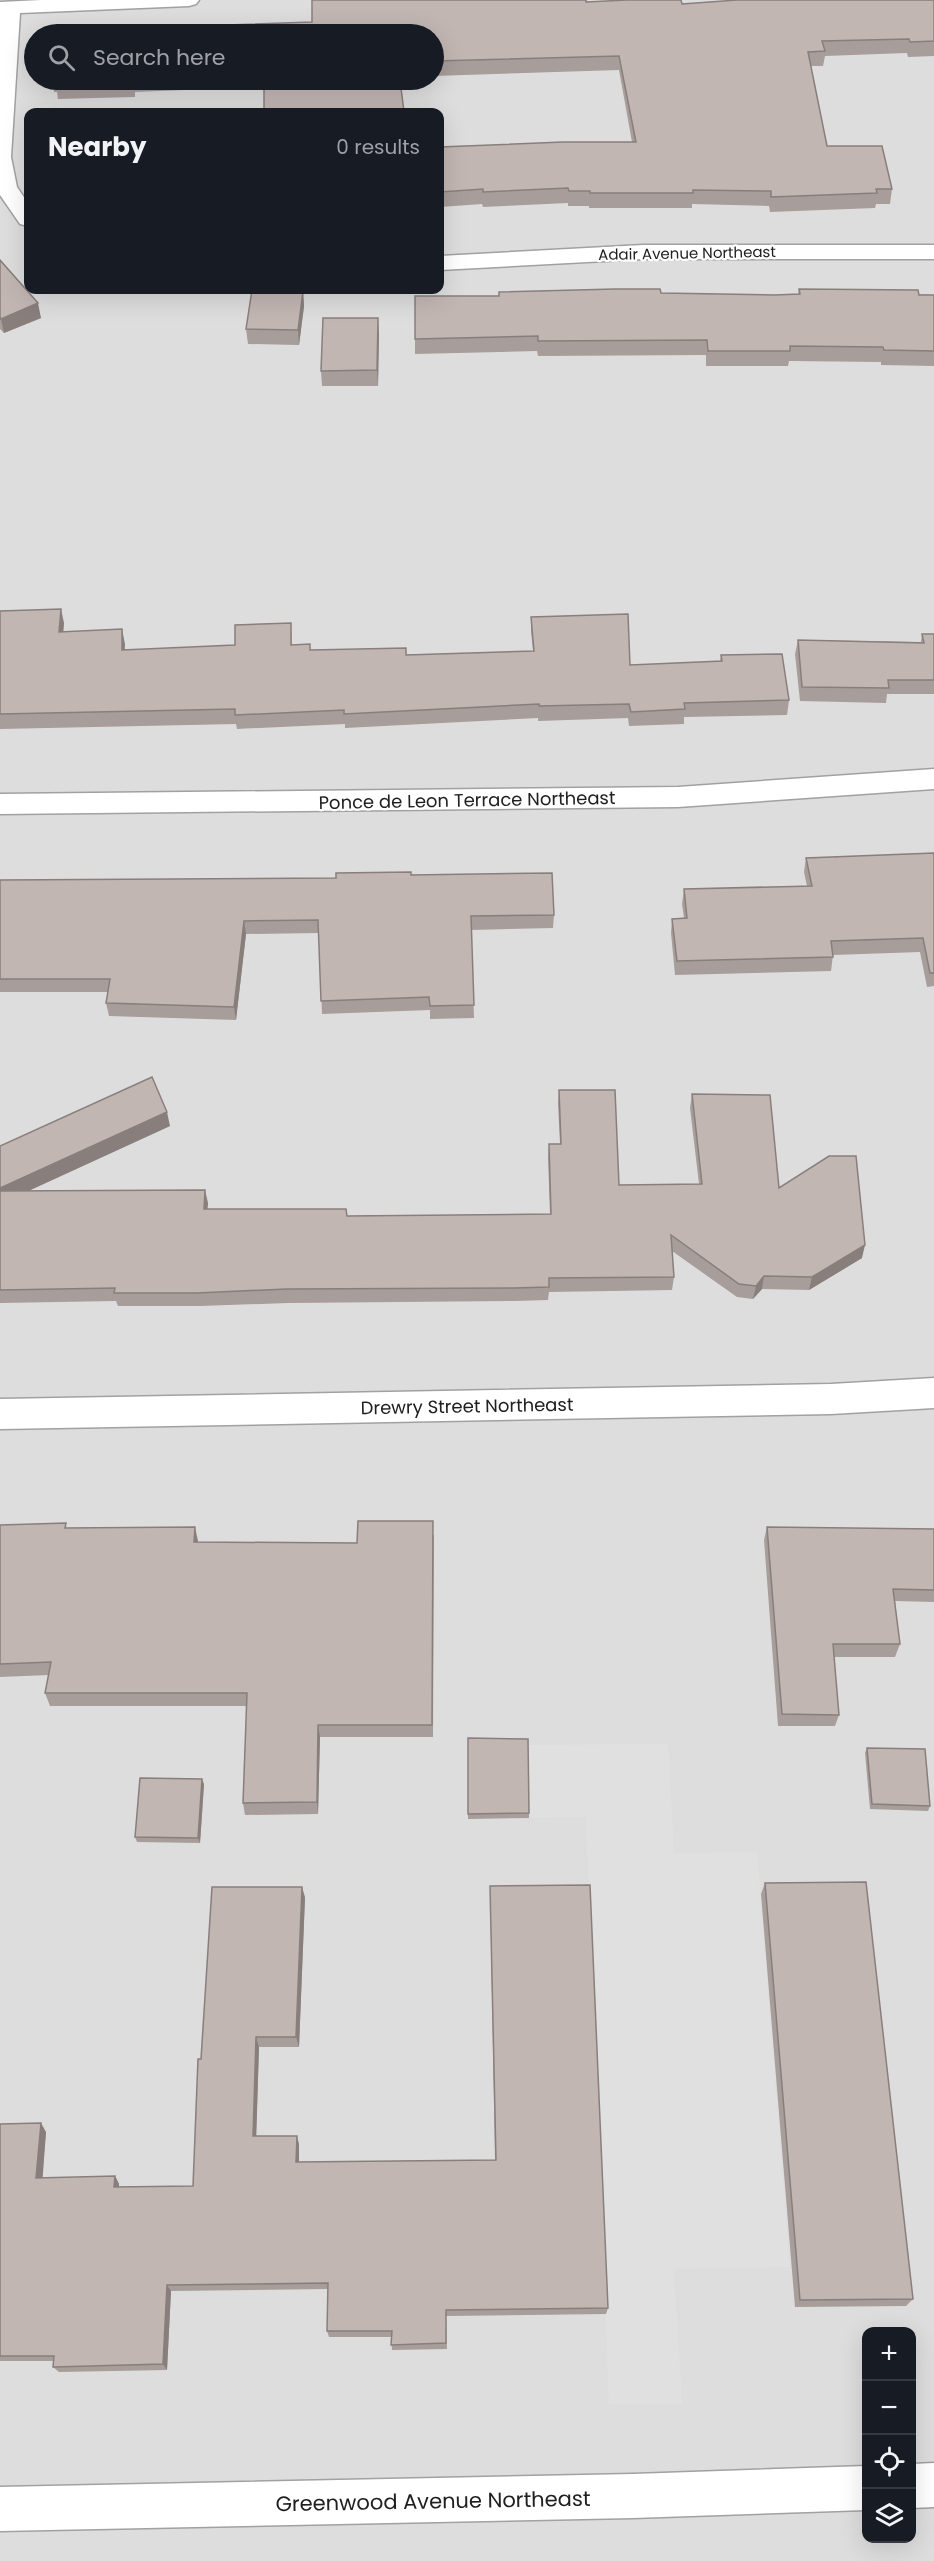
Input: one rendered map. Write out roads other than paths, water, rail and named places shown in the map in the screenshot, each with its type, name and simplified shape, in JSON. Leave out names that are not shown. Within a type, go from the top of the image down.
[{"type":"street","points":[[24,213],[6,187],[0,157],[5,8],[189,0]]},
{"type":"street","name":"Adair Avenue Northeast","points":[[444,263],[643,252],[934,252]]},
{"type":"street","name":"Ponce de Leon Terrace Northeast","points":[[0,804],[678,797],[934,779]]},
{"type":"street","name":"Drewry Street Northeast","points":[[0,1414],[831,1399],[934,1393]]},
{"type":"street","points":[[916,2486],[934,2485]]},
{"type":"street","name":"Greenwood Avenue Northeast","points":[[1,2515],[862,2488]]}]
